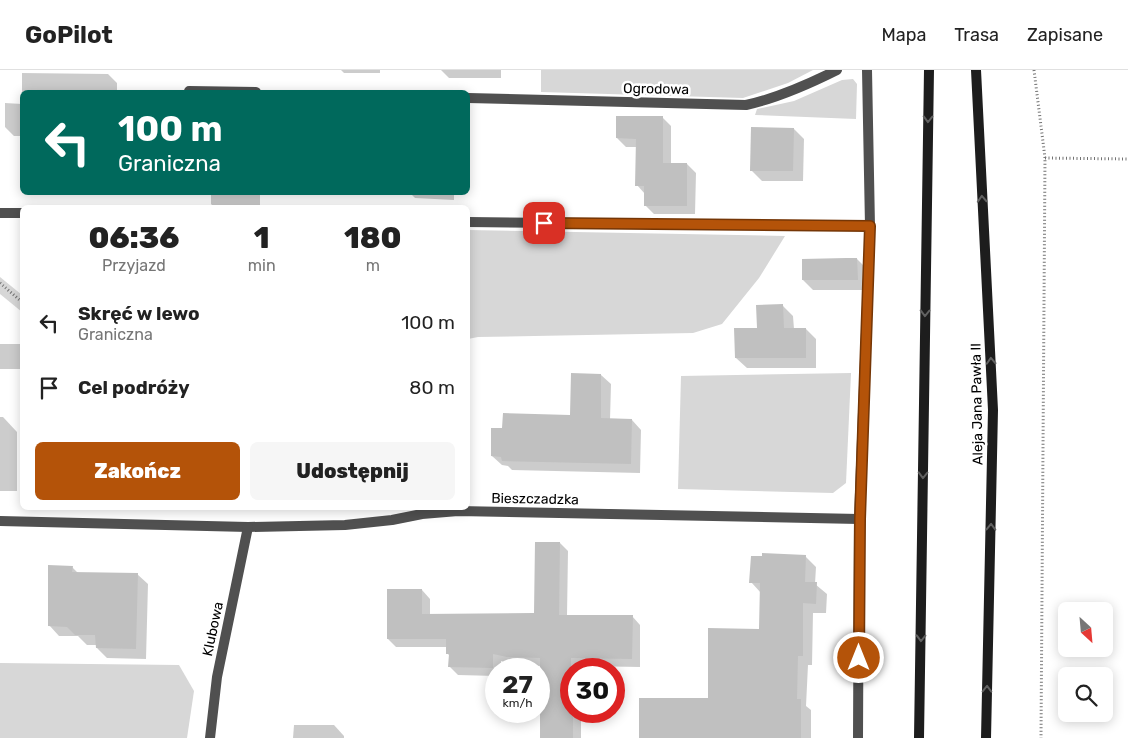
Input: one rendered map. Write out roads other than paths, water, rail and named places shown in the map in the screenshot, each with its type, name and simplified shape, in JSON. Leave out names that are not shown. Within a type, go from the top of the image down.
[{"type":"main road","points":[[919,738],[929,70]]},
{"type":"main road","name":"Aleja Jana Pawła II","points":[[976,70],[993,410],[986,738]]},
{"type":"street","name":"Ogrodowa","points":[[470,98],[746,105],[779,96],[837,70]]},
{"type":"street","points":[[858,738],[860,519],[870,226],[867,70]]},
{"type":"street","points":[[0,213],[20,213]]},
{"type":"street","points":[[470,222],[870,226]]},
{"type":"street","name":"Bieszczadzka","points":[[0,521],[248,527],[345,525],[392,520],[422,514],[458,512],[860,519]]},
{"type":"street","name":"Klubowa","points":[[210,738],[217,677],[248,527]]}]
